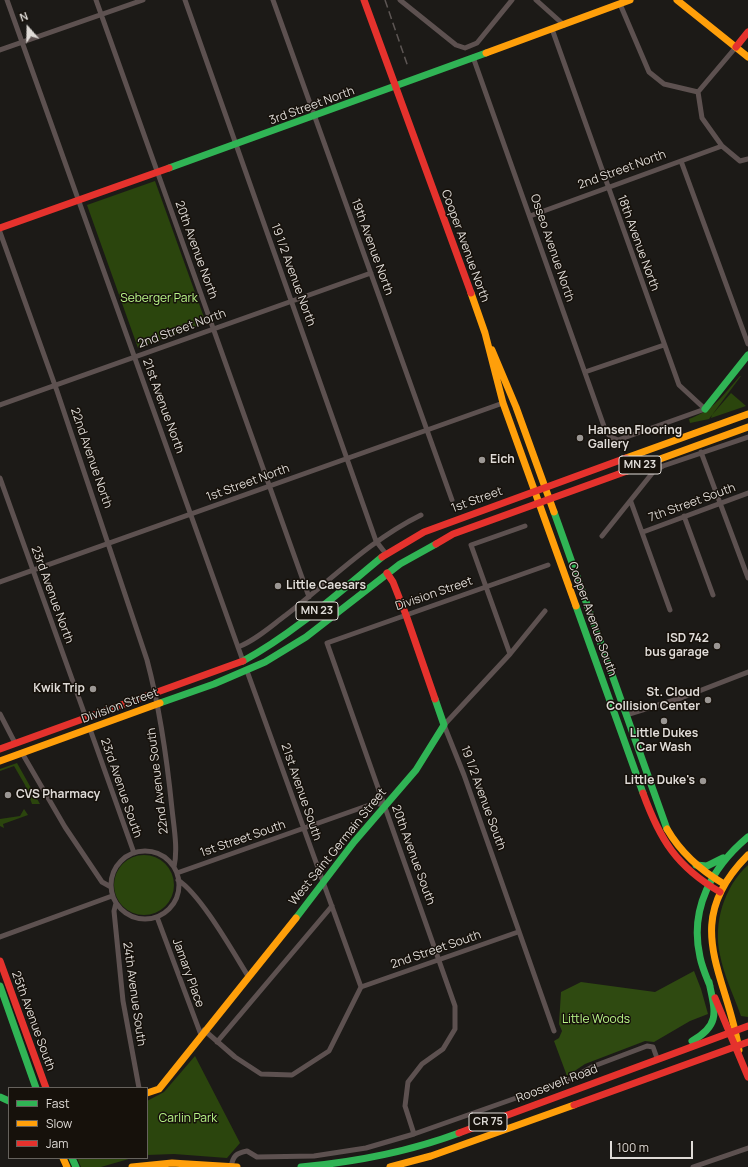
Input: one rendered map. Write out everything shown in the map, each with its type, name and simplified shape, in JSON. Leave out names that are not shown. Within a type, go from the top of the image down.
[{"type":"main road","name":"Cooper Avenue North","points":[[364,0],[484,333],[503,402],[538,502]]},
{"type":"main road","name":"3rd Street North","points":[[0,228],[315,117],[473,57],[630,0]]},
{"type":"main road","points":[[677,0],[748,57]]},
{"type":"main road","points":[[736,47],[748,32]]},
{"type":"main road","points":[[484,333],[504,376],[667,828],[681,851],[694,864],[724,884]]},
{"type":"main road","points":[[705,409],[748,355]]},
{"type":"main road","name":"1st Street","points":[[243,661],[277,641],[299,625],[386,554],[414,537],[439,525],[748,414]]},
{"type":"main road","name":"1st Street","points":[[247,671],[277,656],[306,637],[387,573],[420,551],[453,534],[748,427]]},
{"type":"main road","name":"Cooper Avenue South","points":[[538,502],[653,821],[673,855],[688,871],[708,886],[720,892]]},
{"type":"main road","name":"19 1/2 Avenue South","points":[[387,573],[393,582],[406,615],[444,726]]},
{"type":"main road","name":"Division Street","points":[[0,749],[243,661]]},
{"type":"main road","name":"Division Street","points":[[0,761],[158,705],[247,671]]},
{"type":"main road","name":"West Saint Germain Street","points":[[148,1093],[159,1089],[202,1033],[323,884],[354,842],[384,805],[416,770],[444,726]]},
{"type":"main road","points":[[737,1046],[728,1032],[698,953],[697,933],[699,910],[712,877],[728,855],[748,837]]},
{"type":"main road","points":[[694,864],[700,867],[707,866],[728,855]]},
{"type":"main road","points":[[748,855],[724,884],[720,892],[712,921],[711,943],[736,1030],[739,1054],[748,1078]]},
{"type":"main road","name":"25th Avenue South","points":[[0,961],[46,1087]]},
{"type":"main road","points":[[668,1054],[707,1033],[710,1028],[714,1008],[709,982]]},
{"type":"main road","name":"25th Avenue South","points":[[0,986],[36,1087]]},
{"type":"main road","name":"Roosevelt Road","points":[[301,1167],[346,1163],[384,1156],[426,1145],[657,1058],[748,1026]]},
{"type":"main road","name":"Roosevelt Road","points":[[390,1167],[431,1156],[748,1042]]},
{"type":"main road","points":[[132,1167],[150,1163],[176,1161],[237,1167]]},
{"type":"street","name":"21st Avenue North","points":[[7,0],[243,661]]},
{"type":"street","name":"20th Avenue North","points":[[96,0],[309,597]]},
{"type":"street","points":[[0,50],[143,0]]},
{"type":"street","name":"19 1/2 Avenue North","points":[[185,0],[348,458],[376,541],[386,554]]},
{"type":"street","name":"19th Avenue North","points":[[274,0],[452,500]]},
{"type":"street","points":[[400,0],[456,45],[466,48],[478,43],[512,0]]},
{"type":"street","points":[[536,0],[564,24]]},
{"type":"street","points":[[620,4],[649,72],[664,84],[698,92]]},
{"type":"street","name":"18th Avenue North","points":[[552,29],[607,187],[679,385],[705,409]]},
{"type":"street","points":[[736,47],[698,92],[702,118],[722,146],[740,161],[748,159]]},
{"type":"street","name":"Osseo Avenue North","points":[[473,57],[606,432],[611,438],[618,440],[705,409]]},
{"type":"street","name":"2nd Street North","points":[[530,216],[722,146]]},
{"type":"street","points":[[681,161],[748,344]]},
{"type":"street","name":"22nd Avenue North","points":[[0,232],[109,543],[146,657],[156,693]]},
{"type":"street","name":"2nd Street North","points":[[0,405],[371,273]]},
{"type":"street","points":[[585,372],[664,346]]},
{"type":"street","name":"1st Street North","points":[[0,582],[503,402]]},
{"type":"street","points":[[602,536],[631,502],[654,471],[663,466],[701,452],[748,437]]},
{"type":"street","points":[[701,452],[748,578]]},
{"type":"street","name":"23rd Avenue North","points":[[0,478],[86,718]]},
{"type":"street","name":"7th Street South","points":[[643,532],[748,493]]},
{"type":"street","points":[[631,502],[670,610]]},
{"type":"street","points":[[238,647],[252,640],[309,597],[376,541],[394,529],[421,515]]},
{"type":"street","points":[[684,516],[713,595]]},
{"type":"street","points":[[510,654],[470,545],[525,526]]},
{"type":"street","name":"Division Street","points":[[327,643],[548,565]]},
{"type":"street","name":"West Saint Germain Street","points":[[444,726],[510,654],[545,611]]},
{"type":"street","name":"20th Avenue South","points":[[327,643],[440,959],[455,1006],[455,1029],[443,1048],[422,1064],[408,1082],[405,1106],[414,1134]]},
{"type":"street","name":"21st Avenue South","points":[[247,671],[361,987]]},
{"type":"street","points":[[626,715],[681,698],[748,672]]},
{"type":"street","name":"22nd Avenue South","points":[[156,693],[174,822],[176,858],[174,867]]},
{"type":"street","points":[[0,714],[15,743]]},
{"type":"street","name":"19 1/2 Avenue South","points":[[444,726],[464,775],[554,1031]]},
{"type":"street","name":"23rd Avenue South","points":[[90,729],[134,854]]},
{"type":"street","points":[[22,753],[65,828],[102,882],[111,887]]},
{"type":"street","name":"1st Street South","points":[[177,873],[375,803],[384,805]]},
{"type":"street","points":[[145,852],[156,853],[166,859],[174,867],[177,873],[178,892],[174,903],[167,911],[157,917],[145,919],[134,918],[124,912],[112,896],[112,876],[124,859],[134,854],[145,852]]},
{"type":"street","points":[[178,880],[186,885],[203,908],[248,976]]},
{"type":"street","points":[[0,936],[112,896]]},
{"type":"street","name":"24th Avenue South","points":[[116,903],[114,911],[123,1001],[139,1087]]},
{"type":"street","points":[[218,1042],[332,906]]},
{"type":"street","name":"Jamary Place","points":[[157,917],[202,1033],[218,1042],[235,1057],[261,1074],[292,1075],[329,1051],[361,987]]},
{"type":"street","name":"2nd Street South","points":[[361,987],[518,932]]},
{"type":"street","points":[[231,1166],[233,1158],[238,1153],[247,1151],[257,1157],[314,1156],[366,1148],[414,1134],[570,1079],[594,1066],[647,1046],[653,1047],[657,1058]]},
{"type":"street","points":[[693,1167],[748,1148]]},
{"type":"green space","name":"Seberger Park","points":[[155,181],[206,323],[138,348],[87,205]]},
{"type":"green space","points":[[740,376],[709,419],[690,423],[689,419],[712,406],[723,396]]},
{"type":"green space","points":[[731,393],[746,406],[711,418],[712,415]]},
{"type":"green space","points":[[17,763],[40,804],[32,804],[25,785],[14,766],[0,771],[0,769]]},
{"type":"green space","points":[[24,809],[28,815],[3,824],[4,828],[0,826],[0,819],[20,816]]},
{"type":"green space","points":[[144,855],[161,860],[169,868],[174,885],[169,902],[161,910],[144,915],[127,910],[119,902],[114,885],[119,868],[127,860]]},
{"type":"green space","points":[[748,865],[748,1017],[741,1016],[727,978],[720,955],[718,931],[722,906],[727,895],[740,874]]},
{"type":"green space","name":"Little Woods","points":[[694,971],[708,1014],[690,1021],[654,1042],[645,1041],[585,1064],[567,1076],[554,1041],[559,1038],[562,1031],[559,1024],[561,992],[581,982],[655,992]]},
{"type":"green space","name":"Carlin Park","points":[[195,1056],[240,1143],[227,1158],[174,1154],[148,1155],[148,1100],[164,1092]]},
{"type":"green space","points":[[77,1159],[129,1159],[101,1167],[81,1167]]},
{"type":"railway","points":[[385,0],[408,67]]},
{"type":"traffic: fast","points":[[169,168],[486,53]]},
{"type":"traffic: fast","points":[[705,409],[748,355]]},
{"type":"traffic: fast","points":[[554,512],[667,829]]},
{"type":"traffic: fast","points":[[160,703],[214,684],[265,662],[306,637],[400,564],[436,544]]},
{"type":"traffic: fast","points":[[243,661],[298,626],[382,557]]},
{"type":"traffic: fast","points":[[576,606],[643,793]]},
{"type":"traffic: fast","points":[[296,918],[354,842],[416,770],[444,725],[435,699]]},
{"type":"traffic: fast","points":[[710,986],[704,972],[697,939],[701,906],[706,890],[714,875],[735,849],[748,837]]},
{"type":"traffic: fast","points":[[696,865],[707,866],[723,858]]},
{"type":"traffic: fast","points":[[692,1041],[708,1029],[712,1023],[714,1009],[709,982]]},
{"type":"traffic: fast","points":[[0,986],[36,1087]]},
{"type":"traffic: fast","points":[[0,1097],[8,1101]]},
{"type":"traffic: fast","points":[[301,1167],[361,1159],[401,1151],[459,1133]]},
{"type":"traffic: fast","points":[[72,1159],[76,1167]]},
{"type":"traffic: slow","points":[[486,53],[630,0]]},
{"type":"traffic: slow","points":[[677,0],[748,57]]},
{"type":"traffic: slow","points":[[471,293],[485,333],[503,403],[576,606]]},
{"type":"traffic: slow","points":[[492,350],[516,407],[554,512]]},
{"type":"traffic: slow","points":[[626,458],[748,414]]},
{"type":"traffic: slow","points":[[627,471],[748,427]]},
{"type":"traffic: slow","points":[[0,761],[160,703]]},
{"type":"traffic: slow","points":[[667,829],[678,846],[699,867],[724,884]]},
{"type":"traffic: slow","points":[[739,1050],[733,1022],[718,973],[713,950],[712,927],[716,904],[727,880],[748,855]]},
{"type":"traffic: slow","points":[[148,1093],[159,1089],[296,918]]},
{"type":"traffic: slow","points":[[390,1167],[431,1156],[574,1105]]},
{"type":"traffic: slow","points":[[63,1159],[67,1167]]},
{"type":"traffic: slow","points":[[132,1167],[172,1163],[237,1167]]},
{"type":"traffic: jam","points":[[364,0],[471,293]]},
{"type":"traffic: jam","points":[[736,47],[748,32]]},
{"type":"traffic: jam","points":[[0,228],[169,168]]},
{"type":"traffic: jam","points":[[382,557],[424,532],[626,458]]},
{"type":"traffic: jam","points":[[436,544],[453,534],[627,471]]},
{"type":"traffic: jam","points":[[387,573],[393,582],[406,615],[435,699]]},
{"type":"traffic: jam","points":[[0,749],[243,661]]},
{"type":"traffic: jam","points":[[643,793],[656,825],[672,851],[692,873],[720,892]]},
{"type":"traffic: jam","points":[[0,961],[46,1087]]},
{"type":"traffic: jam","points":[[715,998],[748,1077]]},
{"type":"traffic: jam","points":[[459,1133],[748,1026]]},
{"type":"traffic: jam","points":[[574,1105],[748,1042]]},
{"type":"place","name":"Hansen Flooring Gallery","points":[[580,438]]},
{"type":"place","name":"Eich","points":[[482,460]]},
{"type":"place","name":"Little Caesars","points":[[278,586]]},
{"type":"place","name":"ISD 742 bus garage","points":[[717,646]]},
{"type":"place","name":"Kwik Trip","points":[[93,689]]},
{"type":"place","name":"St. Cloud Collision Center","points":[[708,700]]},
{"type":"place","name":"Little Dukes Car Wash","points":[[664,721]]},
{"type":"place","name":"Little Duke's","points":[[703,781]]},
{"type":"place","name":"CVS Pharmacy","points":[[8,795]]}]
